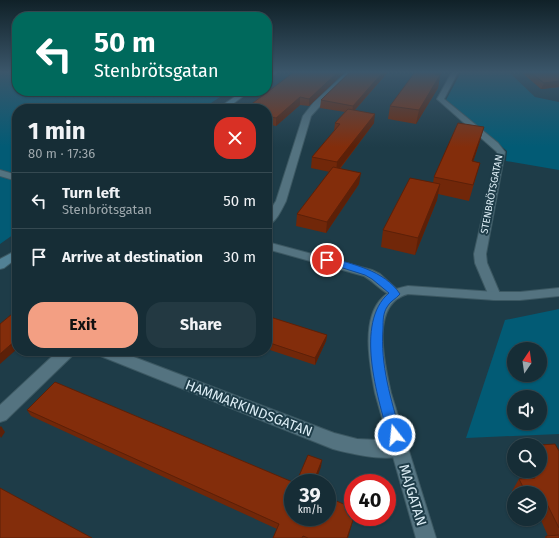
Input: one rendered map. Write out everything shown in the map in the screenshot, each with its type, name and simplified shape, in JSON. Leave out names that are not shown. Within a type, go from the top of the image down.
[{"type":"main road","points":[[228,104],[238,97]]},
{"type":"main road","points":[[0,264],[12,256]]},
{"type":"street","points":[[272,216],[276,212],[281,201],[307,116],[324,97]]},
{"type":"street","name":"STENBRÖTSGATAN","points":[[441,97],[440,99],[501,152],[480,254],[494,296]]},
{"type":"street","points":[[0,173],[12,177]]},
{"type":"street","points":[[272,245],[368,273],[376,277],[395,294],[408,290],[494,296],[520,296],[559,292]]},
{"type":"street","name":"MAJGATAN","points":[[395,294],[386,301],[381,308],[378,319],[376,356],[383,393],[426,538]]},
{"type":"street","points":[[0,415],[61,356]]},
{"type":"street","name":"HAMMARKINDSGATAN","points":[[116,356],[350,447],[399,449]]},
{"type":"shaded area","points":[[0,97],[220,97],[210,104],[12,104],[12,236],[0,244]]},
{"type":"shaded area","points":[[448,97],[536,97],[559,102],[559,170],[506,161],[507,151],[446,100]]},
{"type":"shaded area","points":[[559,309],[559,434],[466,438],[505,320]]},
{"type":"building","points":[[261,97],[300,97],[276,118],[272,117],[272,104],[252,104]]},
{"type":"building","points":[[324,97],[361,97],[353,106],[321,100]]},
{"type":"building","points":[[397,97],[427,97],[419,110],[390,106]]},
{"type":"building","points":[[348,109],[375,114],[337,162],[312,157],[340,124],[335,123]]},
{"type":"building","points":[[458,123],[484,127],[472,161],[480,163],[473,185],[434,177]]},
{"type":"building","points":[[333,167],[361,173],[327,222],[297,214]]},
{"type":"building","points":[[410,178],[440,184],[418,238],[383,230]]},
{"type":"building","points":[[12,314],[12,343],[0,354],[0,324]]},
{"type":"building","points":[[272,318],[327,335],[315,358],[272,344]]},
{"type":"building","points":[[55,382],[284,478],[284,526],[336,526],[336,501],[344,504],[344,526],[351,526],[347,538],[308,538],[303,536],[302,538],[273,538],[279,524],[27,410]]},
{"type":"building","points":[[555,444],[559,451],[559,528],[547,504],[547,486],[522,486],[519,479],[547,478],[547,445]]},
{"type":"building","points":[[308,455],[322,460],[317,474],[300,474]]},
{"type":"building","points":[[0,488],[92,538],[0,538]]},
{"type":"building","points":[[559,535],[559,538],[546,538],[546,536]]},
{"type":"route","points":[[327,260],[356,268],[376,277],[395,294],[386,301],[381,308],[376,335],[376,356],[383,393],[395,435]]}]
